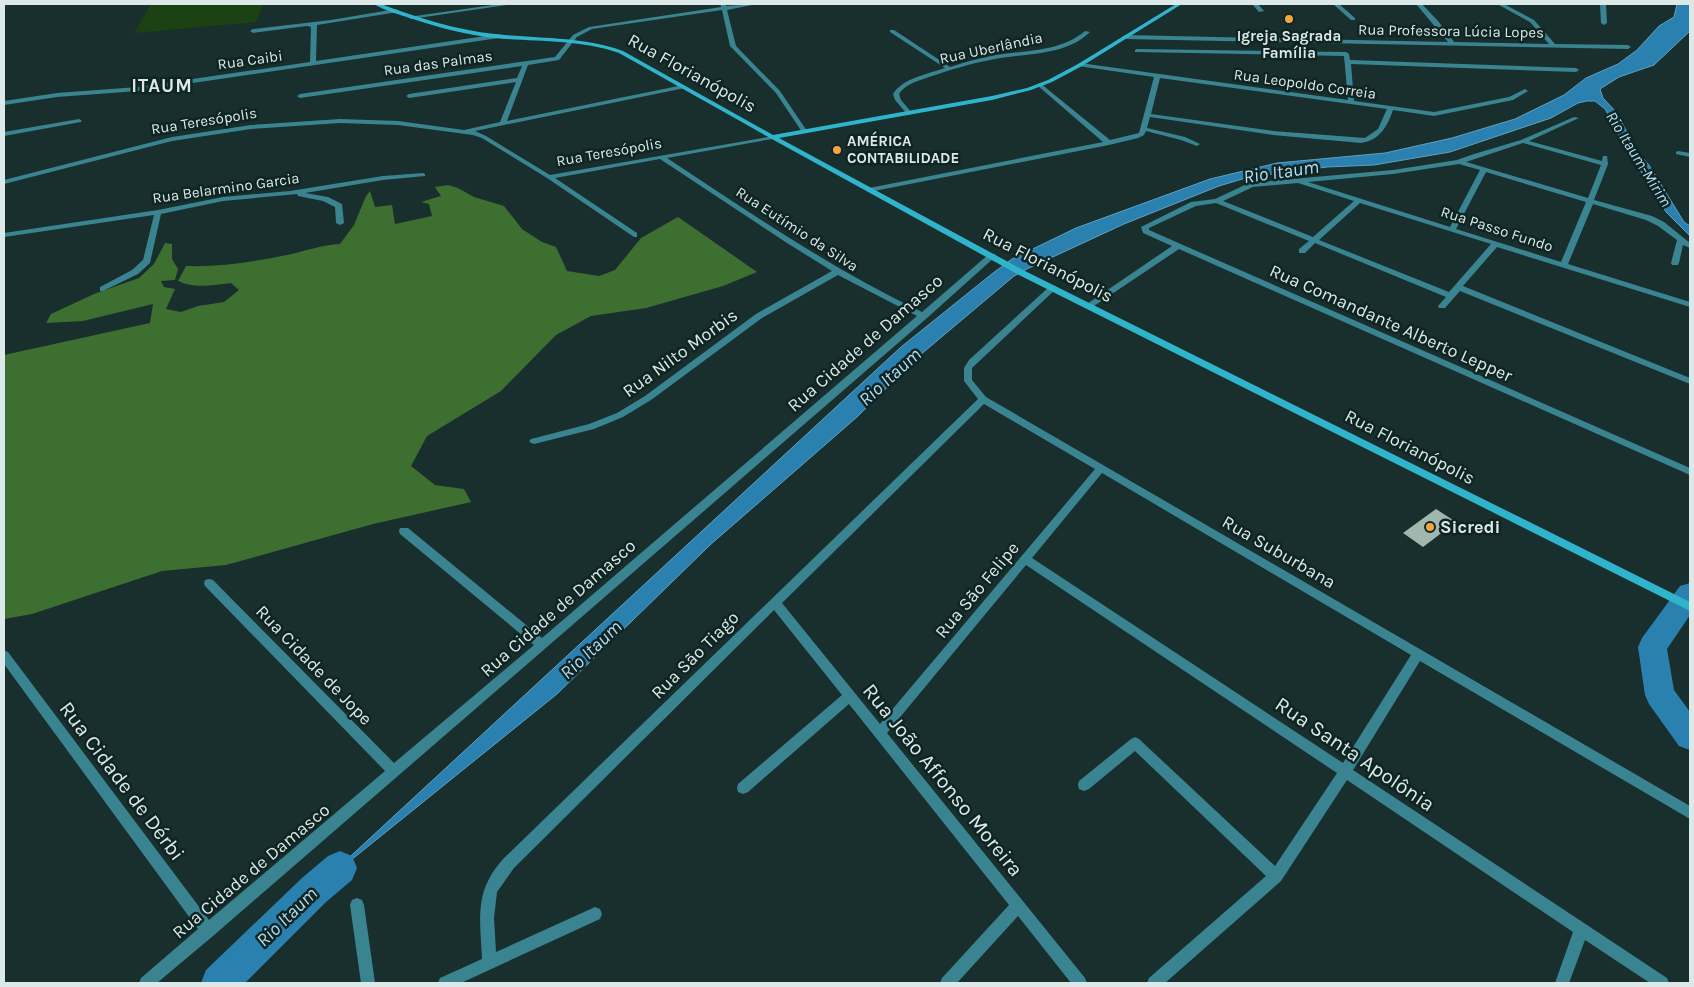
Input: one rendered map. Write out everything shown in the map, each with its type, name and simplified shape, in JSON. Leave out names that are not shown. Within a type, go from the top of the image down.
[{"type":"main road","name":"Rua Florianópolis","points":[[377,4],[411,17],[456,30],[499,36],[572,40],[592,43],[616,50],[1022,273],[1690,607]]},
{"type":"main road","name":"Rua Teresópolis","points":[[772,137],[992,98],[1040,85],[1080,65],[1179,4]]},
{"type":"street","points":[[411,17],[460,7],[511,4]]},
{"type":"street","points":[[572,40],[580,33],[596,27],[723,6],[754,4]]},
{"type":"street","points":[[1255,4],[1261,12]]},
{"type":"street","points":[[1336,4],[1352,19]]},
{"type":"street","points":[[1418,4],[1436,22],[1452,43]]},
{"type":"street","points":[[1500,4],[1532,21],[1553,45]]},
{"type":"street","points":[[1514,11],[1518,4]]},
{"type":"street","points":[[1603,4],[1604,23]]},
{"type":"street","points":[[723,6],[733,46],[778,92],[804,131]]},
{"type":"street","points":[[253,34],[286,32],[314,24],[396,11]]},
{"type":"street","points":[[313,63],[314,24]]},
{"type":"street","points":[[892,31],[950,69]]},
{"type":"street","name":"Rua Uberlândia","points":[[909,113],[898,100],[896,94],[899,89],[915,80],[993,58],[1052,48],[1078,39],[1087,32]]},
{"type":"street","name":"Rua Caibi","points":[[4,103],[74,93],[116,92],[499,36]]},
{"type":"street","name":"Rua Professora Lúcia Lopes","points":[[1124,37],[1628,47]]},
{"type":"street","name":"Rua das Palmas","points":[[300,96],[556,59],[572,40]]},
{"type":"street","points":[[1342,41],[1348,62],[1351,103]]},
{"type":"street","points":[[1137,51],[1346,54]]},
{"type":"street","points":[[1348,62],[1576,70]]},
{"type":"street","points":[[503,123],[526,63]]},
{"type":"street","name":"Rua Leopoldo Correia","points":[[1080,65],[1429,113],[1444,113],[1476,104],[1516,98],[1524,91]]},
{"type":"street","points":[[869,190],[1136,137],[1142,134],[1157,76]]},
{"type":"street","points":[[409,96],[519,80]]},
{"type":"street","points":[[1040,85],[1109,143]]},
{"type":"street","points":[[464,131],[683,87]]},
{"type":"street","points":[[1147,115],[1273,133],[1361,141],[1374,138],[1382,128],[1391,108]]},
{"type":"street","points":[[1217,201],[1252,185],[1392,172],[1459,162],[1523,141],[1576,118]]},
{"type":"street","points":[[4,134],[78,121]]},
{"type":"street","name":"Rua Teresópolis","points":[[4,182],[148,144],[251,127],[310,122],[349,121],[464,131],[484,137],[549,177],[772,137]]},
{"type":"street","points":[[1144,128],[1176,136],[1197,144]]},
{"type":"street","points":[[1523,141],[1605,161],[1564,265]]},
{"type":"street","points":[[1678,153],[1690,156]]},
{"type":"street","name":"Rua Eutímio da Silva","points":[[661,157],[837,272],[877,294],[924,316]]},
{"type":"street","points":[[1459,162],[1649,218],[1661,224],[1690,246]]},
{"type":"street","points":[[1452,230],[1484,170]]},
{"type":"street","name":"Rua Belarmino Garcia","points":[[4,235],[158,212],[223,199],[290,193],[383,178],[423,174]]},
{"type":"street","points":[[549,177],[634,235]]},
{"type":"street","name":"Rua Passo Fundo","points":[[1295,180],[1690,305]]},
{"type":"street","points":[[290,193],[334,202],[338,206],[340,223]]},
{"type":"street","points":[[1302,251],[1359,200]]},
{"type":"street","points":[[1217,201],[1451,296]]},
{"type":"street","name":"Rua Comandante Alberto Lepper","points":[[1217,201],[1194,204],[1145,227],[1146,231],[1690,472]]},
{"type":"street","points":[[103,289],[135,272],[146,261],[158,212]]},
{"type":"street","points":[[1675,263],[1681,239]]},
{"type":"street","points":[[1442,306],[1496,243]]},
{"type":"street","points":[[1088,306],[1178,246]]},
{"type":"street","name":"Rua Cidade de Damasco","points":[[146,983],[542,645],[992,256]]},
{"type":"street","name":"Rua Nilto Morbis","points":[[534,441],[591,427],[620,416],[648,398],[759,316],[837,272]]},
{"type":"street","points":[[1458,287],[1690,381]]},
{"type":"street","name":"Rua Suburbana","points":[[1053,288],[972,362],[968,368],[968,381],[983,399],[1690,813]]},
{"type":"street","name":"Rua São Tiago","points":[[489,963],[488,909],[491,891],[503,870],[983,399]]},
{"type":"street","name":"Rua São Felipe","points":[[879,734],[1101,468]]},
{"type":"street","points":[[404,531],[542,645]]},
{"type":"street","name":"Rua Santa Apolônia","points":[[1026,559],[1662,983]]},
{"type":"street","name":"Rua Cidade de Jope","points":[[209,583],[394,772]]},
{"type":"street","name":"Rua João Affonso Moreira","points":[[774,602],[1080,983]]},
{"type":"street","points":[[1154,983],[1276,876],[1345,772],[1418,654]]},
{"type":"street","name":"Rua Cidade de Dérbi","points":[[4,655],[208,931]]},
{"type":"street","points":[[743,788],[849,696]]},
{"type":"street","points":[[1084,786],[1135,742],[1276,876]]},
{"type":"street","points":[[357,905],[368,983]]},
{"type":"street","points":[[947,983],[1018,906]]},
{"type":"street","points":[[445,983],[595,914]]},
{"type":"street","points":[[1562,983],[1581,930]]},
{"type":"green space","points":[[151,4],[263,4],[256,22],[134,33]]},
{"type":"green space","points":[[448,185],[474,197],[504,206],[522,229],[542,242],[556,247],[567,271],[599,276],[615,270],[641,238],[678,217],[757,272],[723,286],[646,308],[591,316],[556,335],[501,391],[427,436],[411,466],[435,485],[464,489],[471,502],[373,524],[226,565],[162,571],[32,614],[4,619],[4,355],[150,323],[153,304],[83,321],[46,323],[51,314],[94,294],[139,278],[154,264],[165,243],[172,244],[172,259],[178,269],[175,280],[161,281],[164,287],[175,289],[166,309],[181,312],[198,306],[224,302],[239,290],[231,283],[197,286],[178,281],[186,266],[212,266],[249,262],[340,244],[354,225],[370,191],[375,207],[392,205],[395,224],[432,216],[429,204],[421,202],[441,196],[435,187]]},
{"type":"water","points":[[1677,4],[1690,4],[1690,31],[1654,65],[1619,77],[1600,89],[1603,98],[1617,113],[1636,150],[1649,165],[1684,222],[1690,226],[1690,236],[1666,212],[1619,136],[1605,109],[1595,101],[1587,101],[1578,103],[1551,118],[1450,152],[1374,165],[1327,167],[1249,177],[1219,186],[1124,224],[1029,268],[1014,276],[919,356],[857,417],[710,545],[557,694],[314,890],[901,347],[1012,259],[1076,228],[1210,179],[1277,163],[1385,153],[1452,138],[1515,119],[1564,95],[1586,78],[1618,64],[1637,50],[1659,26],[1674,17]]},
{"type":"building","name":"Sicredi","points":[[1436,509],[1456,522],[1423,547],[1403,533]]},
{"type":"waterway","name":"Rio Itaum-Mirim","points":[[1690,594],[1652,647],[1660,695],[1690,736]]},
{"type":"waterway","name":"Rio Itaum","points":[[219,983],[314,890],[340,868]]},
{"type":"place","name":"Igreja Sagrada Família","points":[[1289,19]]},
{"type":"place","name":"AMÉRICA CONTABILIDADE","points":[[837,150]]},
{"type":"place","name":"Sicredi","points":[[1430,527]]},
{"type":"district","name":"ITAUM","points":[[162,86]]}]
